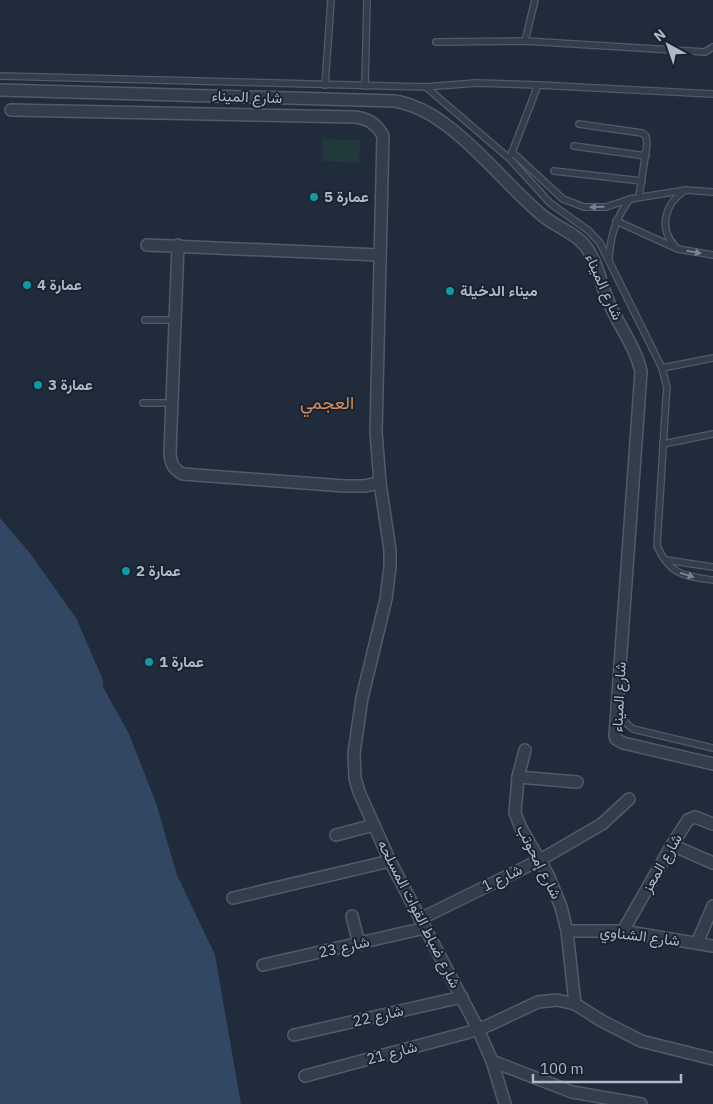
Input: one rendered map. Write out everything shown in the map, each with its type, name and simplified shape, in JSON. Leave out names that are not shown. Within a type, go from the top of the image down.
[{"type":"street","name":"شارع الميناء","points":[[0,90],[408,103],[420,108],[451,130],[488,161],[542,216],[583,244],[591,255],[610,306],[638,360],[641,372],[618,706],[614,736],[618,742],[713,764]]},
{"type":"street","name":"شارع ضباط القوات المسلحه","points":[[11,110],[364,118],[379,128],[383,136],[376,432],[380,483],[390,550],[390,579],[362,698],[354,753],[355,778],[390,861],[478,1029],[492,1061],[505,1104]]},
{"type":"street","points":[[148,245],[379,255]]},
{"type":"street","points":[[178,246],[171,462],[175,470],[183,474],[344,486],[364,486],[380,483]]},
{"type":"street","name":"شارع إمحوتب","points":[[525,750],[518,777],[515,805],[517,821],[540,860],[558,897],[567,931],[575,1004]]},
{"type":"street","points":[[518,777],[577,782]]},
{"type":"street","name":"شارع 1","points":[[423,924],[602,824],[629,799]]},
{"type":"street","name":"شارع المعز","points":[[623,931],[688,820],[695,817],[713,824]]},
{"type":"street","points":[[336,835],[374,825]]},
{"type":"street","points":[[672,845],[713,863]]},
{"type":"street","points":[[234,898],[390,861]]},
{"type":"street","points":[[697,943],[713,906]]},
{"type":"street","points":[[352,916],[359,944]]},
{"type":"street","name":"شارع 23","points":[[263,966],[359,944],[423,924]]},
{"type":"street","name":"شارع الشناوي","points":[[567,931],[623,931],[713,946]]},
{"type":"street","name":"شارع 22","points":[[294,1035],[462,997]]},
{"type":"street","name":"شارع 21","points":[[305,1076],[478,1029],[538,1002],[557,1000],[575,1004]]},
{"type":"street","points":[[575,1004],[641,1041],[713,1059]]},
{"type":"street","points":[[492,1061],[572,1092],[641,1104]]},
{"type":"lane","points":[[325,85],[331,0]]},
{"type":"lane","points":[[365,86],[366,0]]},
{"type":"lane","points":[[525,41],[535,0]]},
{"type":"lane","points":[[436,42],[525,41],[705,52],[713,47]]},
{"type":"lane","points":[[0,76],[426,87],[476,83],[713,94]]},
{"type":"lane","points":[[510,159],[538,85]]},
{"type":"lane","points":[[426,87],[510,159],[550,203],[589,231],[600,244],[662,368],[666,388],[657,546],[665,560],[674,570],[685,576],[713,580]]},
{"type":"lane","points":[[579,124],[642,133],[648,140],[639,197]]},
{"type":"lane","points":[[574,146],[646,156]]},
{"type":"lane","points":[[512,152],[554,192],[573,204],[595,208],[606,207],[630,198],[686,190],[713,192]]},
{"type":"lane","points":[[554,171],[642,182]]},
{"type":"lane","points":[[678,249],[670,240],[666,229],[665,217],[669,206],[676,196],[686,190]]},
{"type":"lane","points":[[608,259],[616,221],[630,198]]},
{"type":"lane","points":[[616,221],[678,249],[713,255]]},
{"type":"lane","points":[[145,320],[176,320]]},
{"type":"lane","points":[[662,368],[713,358]]},
{"type":"lane","points":[[143,403],[172,403]]},
{"type":"lane","points":[[663,444],[713,434]]},
{"type":"lane","points":[[665,560],[713,567]]},
{"type":"lane","points":[[618,706],[626,723],[633,729],[713,748]]},
{"type":"green space","points":[[323,139],[360,140],[359,163],[322,161]]},
{"type":"water","points":[[0,518],[29,552],[76,618],[103,680],[103,687],[129,734],[156,803],[177,875],[215,955],[241,1104],[0,1104]]},
{"type":"place","name":"عمارة 5","points":[[314,197]]},
{"type":"place","name":"عمارة 4","points":[[27,285]]},
{"type":"place","name":"ميناء الدخيلة","points":[[450,291]]},
{"type":"place","name":"عمارة 3","points":[[38,385]]},
{"type":"place","name":"عمارة 2","points":[[126,571]]},
{"type":"place","name":"عمارة 1","points":[[149,662]]},
{"type":"district","name":"العجمي","points":[[327,403]]}]
